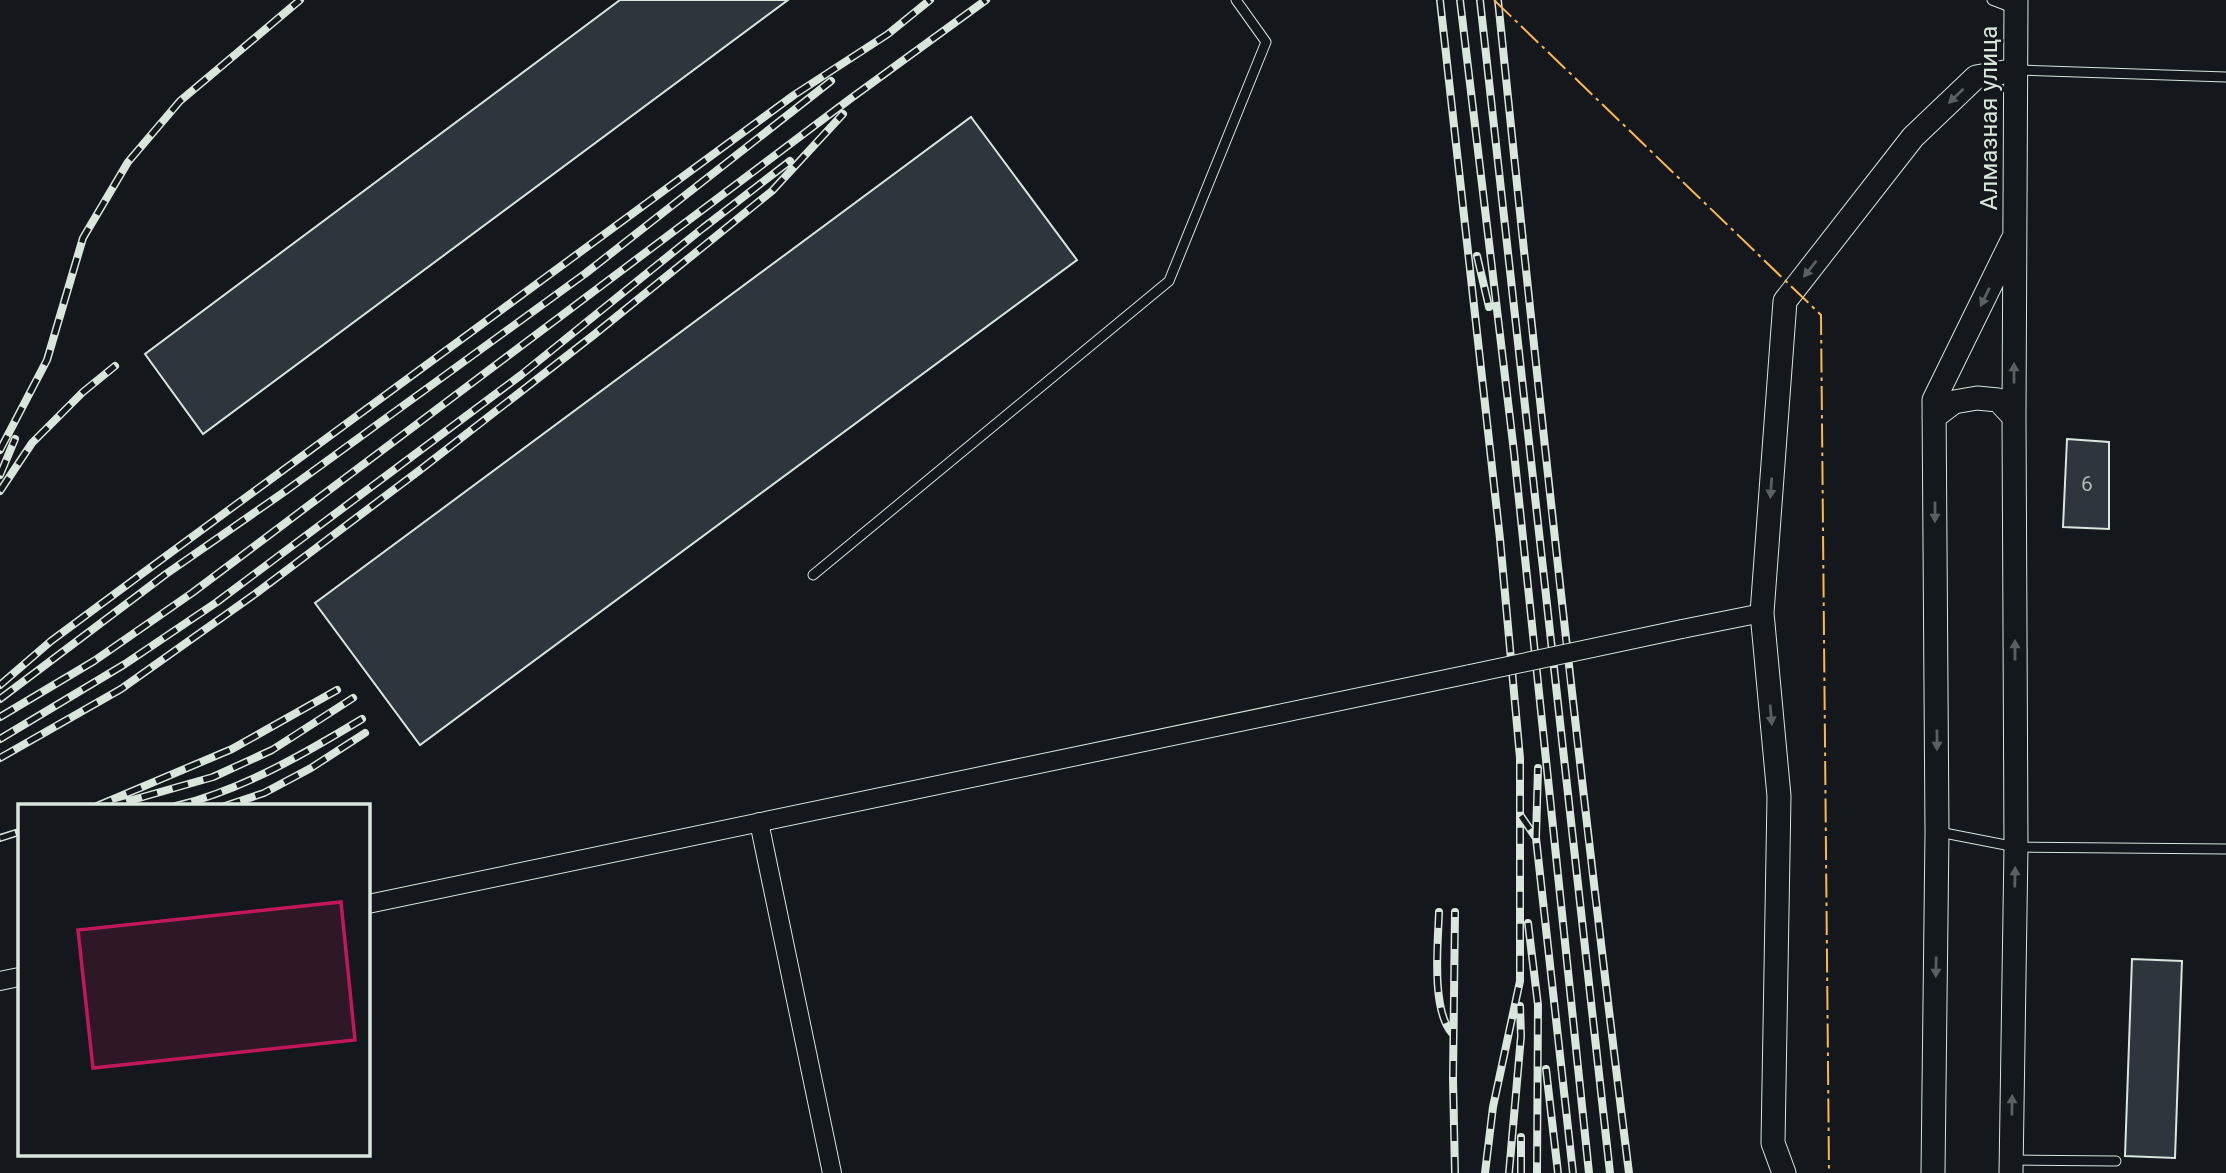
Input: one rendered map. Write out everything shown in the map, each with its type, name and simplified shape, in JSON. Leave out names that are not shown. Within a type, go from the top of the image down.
[{"type":"street","name":"Алмазная улица","points":[[2011,1167],[2016,847],[2016,4]]},
{"type":"street","points":[[1784,1173],[1773,1143],[1779,796],[1762,613],[1785,301],[1913,137],[1976,77],[2016,69]]},
{"type":"street","points":[[1933,1173],[1937,832],[1934,400],[2015,236]]},
{"type":"street","points":[[1934,417],[1954,402],[1977,398],[1998,400],[2014,417]]},
{"type":"street","points":[[369,904],[1762,613]]},
{"type":"street","points":[[759,822],[832,1173]]},
{"type":"street","points":[[0,981],[18,977]]},
{"type":"lane","points":[[813,575],[1169,281],[1266,42],[1236,0]]},
{"type":"lane","points":[[1992,0],[2016,4]]},
{"type":"lane","points":[[2016,69],[2226,77]]},
{"type":"lane","points":[[1937,832],[2016,847],[2226,849]]},
{"type":"lane","points":[[2011,1167],[2116,1161]]},
{"type":"building","points":[[620,0],[788,0],[203,434],[145,354]]},
{"type":"building","points":[[971,117],[1077,260],[420,745],[315,603]]},
{"type":"building","points":[[2067,439],[2109,442],[2109,529],[2063,527]]},
{"type":"building","points":[[2132,959],[2182,961],[2175,1158],[2125,1156]]},
{"type":"railway","points":[[0,450],[47,360],[83,238],[128,162],[180,101],[300,0]]},
{"type":"railway","points":[[0,685],[51,641],[147,570],[794,95],[888,34],[930,0]]},
{"type":"railway","points":[[0,717],[94,661],[192,593],[986,0]]},
{"type":"railway","points":[[1440,0],[1500,539],[1520,758],[1520,981],[1493,1107],[1485,1173]]},
{"type":"railway","points":[[1460,0],[1514,452],[1589,1173]]},
{"type":"railway","points":[[1480,0],[1610,1173]]},
{"type":"railway","points":[[1498,0],[1560,587],[1629,1173]]},
{"type":"railway","points":[[0,699],[166,574],[287,490],[586,273],[831,81]]},
{"type":"railway","points":[[0,758],[121,689],[255,594],[420,470],[595,334],[772,191],[843,114]]},
{"type":"railway","points":[[0,739],[125,664],[217,602],[521,375],[790,161]]},
{"type":"railway","points":[[1477,256],[1489,307]]},
{"type":"railway","points":[[0,491],[32,443],[83,392],[115,366]]},
{"type":"railway","points":[[0,475],[15,439]]},
{"type":"railway","points":[[102,804],[232,749],[337,690]]},
{"type":"railway","points":[[118,804],[213,777],[272,750],[353,698]]},
{"type":"railway","points":[[183,804],[249,781],[362,719]]},
{"type":"railway","points":[[231,804],[264,793],[311,768],[365,733]]},
{"type":"railway","points":[[1536,838],[1538,768]]},
{"type":"railway","points":[[1521,816],[1536,838],[1573,1173]]},
{"type":"railway","points":[[0,838],[18,832]]},
{"type":"railway","points":[[1439,912],[1438,993],[1445,1022],[1452,1033]]},
{"type":"railway","points":[[1455,912],[1455,1173]]},
{"type":"railway","points":[[1528,923],[1538,1005],[1537,1173]]},
{"type":"railway","points":[[1509,1173],[1521,1036],[1520,1006]]},
{"type":"railway","points":[[1546,1069],[1558,1173]]},
{"type":"railway","points":[[1521,1137],[1521,1173]]},
{"type":"power","points":[[1494,0],[1821,315],[1829,1173]]}]
